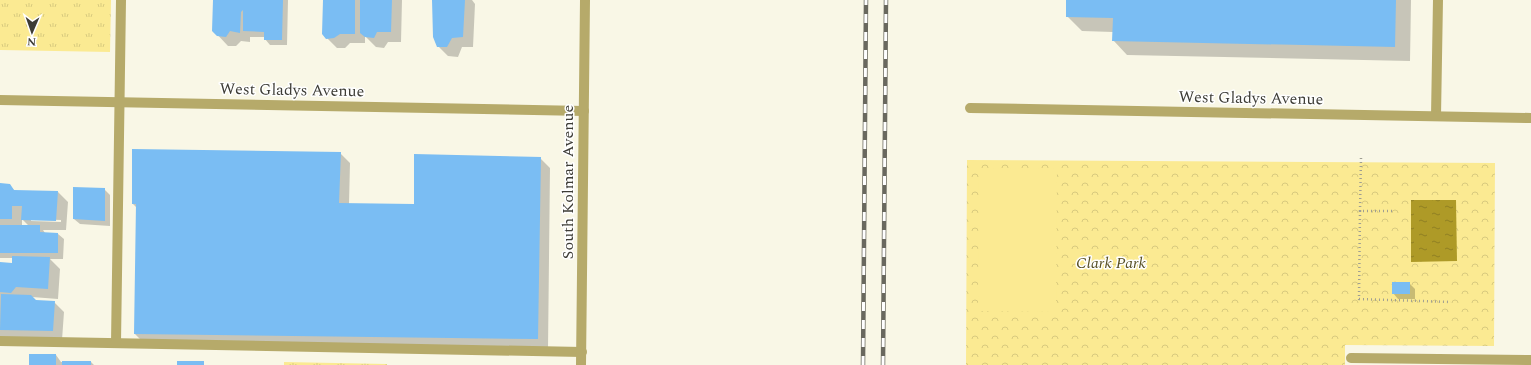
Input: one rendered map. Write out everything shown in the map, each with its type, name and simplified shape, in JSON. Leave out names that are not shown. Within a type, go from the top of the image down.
[{"type":"street","points":[[116,344],[121,0]]},
{"type":"street","name":"South Kolmar Avenue","points":[[581,365],[585,0]]},
{"type":"street","points":[[1436,116],[1438,0]]},
{"type":"street","name":"West Gladys Avenue","points":[[0,100],[584,111]]},
{"type":"street","name":"West Gladys Avenue","points":[[970,108],[1531,118]]},
{"type":"street","points":[[0,341],[582,352]]},
{"type":"street","points":[[1351,358],[1531,360]]},
{"type":"path","points":[[1361,158],[1359,299],[1451,302]]},
{"type":"path","points":[[1360,211],[1392,211]]},
{"type":"green space","points":[[0,0],[111,0],[110,52],[0,50]]},
{"type":"green space","name":"Clark Park","points":[[967,160],[1495,163],[1494,346],[1345,345],[1345,365],[966,365]]},
{"type":"green space","points":[[979,168],[1057,169],[1056,312],[978,311]]},
{"type":"green space","points":[[284,362],[387,364],[387,365],[284,365]]},
{"type":"water","points":[[1411,200],[1456,200],[1457,261],[1411,262]]},
{"type":"building","points":[[213,0],[283,0],[282,40],[264,40],[264,32],[243,31],[243,10],[241,12],[240,33],[230,31],[226,37],[217,36],[212,31]]},
{"type":"building","points":[[323,0],[355,0],[355,34],[340,34],[334,38],[326,39],[322,34]]},
{"type":"building","points":[[360,0],[392,0],[391,32],[377,32],[374,38],[365,37],[360,33]]},
{"type":"building","points":[[432,0],[465,0],[463,37],[452,38],[447,47],[437,47],[433,37]]},
{"type":"building","points":[[1066,0],[1396,0],[1395,47],[1112,41],[1113,18],[1066,17]]},
{"type":"building","points":[[132,149],[341,152],[339,203],[414,204],[414,154],[541,157],[538,339],[134,334],[136,204],[132,204]]},
{"type":"building","points":[[0,183],[10,184],[14,190],[58,191],[56,221],[21,220],[22,206],[12,206],[12,219],[0,219]]},
{"type":"building","points":[[73,187],[105,188],[105,221],[73,219]]},
{"type":"building","points":[[0,225],[40,225],[40,232],[58,233],[58,253],[0,253]]},
{"type":"building","points":[[12,256],[50,257],[48,289],[16,287],[11,293],[0,292],[0,262],[12,263]]},
{"type":"building","points":[[1392,282],[1410,282],[1410,294],[1392,294]]},
{"type":"building","points":[[1,294],[31,295],[36,300],[55,301],[53,331],[0,330]]},
{"type":"building","points":[[29,354],[56,354],[56,365],[29,365]]},
{"type":"building","points":[[62,361],[91,361],[91,365],[62,365]]},
{"type":"building","points":[[177,361],[204,361],[204,365],[177,365]]},
{"type":"railway","points":[[863,365],[866,0]]},
{"type":"railway","points":[[883,365],[886,0]]}]
